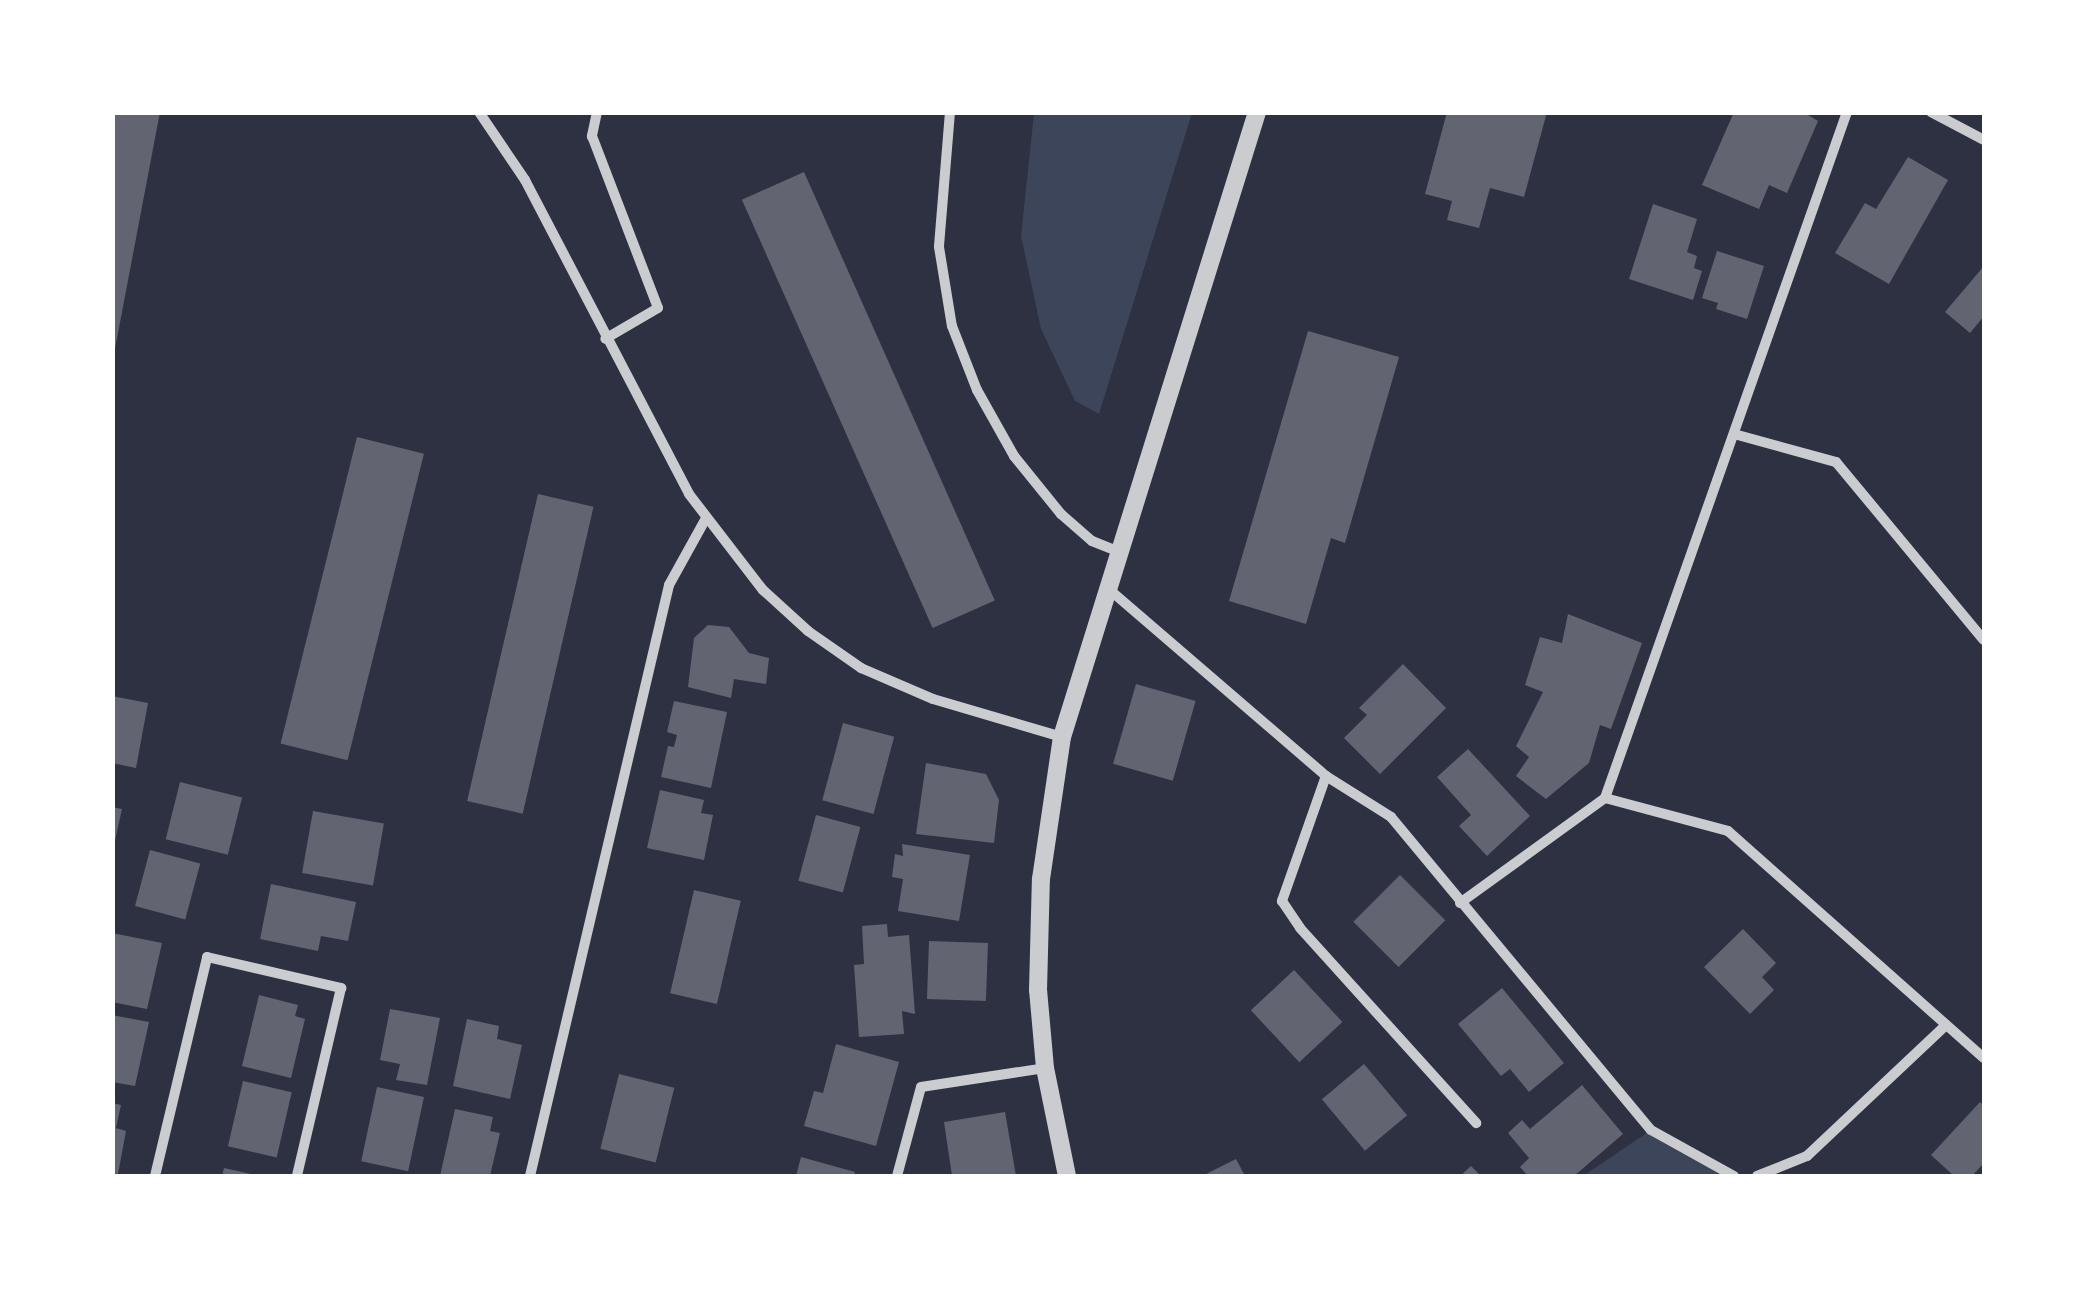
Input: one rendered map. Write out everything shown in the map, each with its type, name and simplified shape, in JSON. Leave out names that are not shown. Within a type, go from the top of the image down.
[{"type":"street","points":[[479,112],[525,180],[705,520],[763,590],[808,631],[861,668],[933,699],[1062,737]]},
{"type":"street","points":[[597,112],[592,136],[658,308],[606,339]]},
{"type":"street","points":[[950,112],[939,247],[952,326],[977,390],[1014,456],[1061,514],[1092,541],[1122,553]]},
{"type":"street","points":[[1067,1176],[1044,1068],[1038,990],[1041,878],[1062,737],[1257,112]]},
{"type":"street","points":[[1460,903],[1606,798],[1847,112]]},
{"type":"street","points":[[1931,112],[1984,140]]},
{"type":"street","points":[[1734,434],[1836,462],[1984,640]]},
{"type":"street","points":[[530,1176],[668,585],[705,520]]},
{"type":"street","points":[[1110,591],[1326,776],[1391,817],[1651,1130],[1734,1176]]},
{"type":"street","points":[[1326,776],[1282,901],[1300,928],[1476,1123]]},
{"type":"street","points":[[1606,798],[1728,832],[1984,1058]]},
{"type":"street","points":[[155,1176],[208,957],[341,988],[297,1176]]},
{"type":"street","points":[[1757,1176],[1807,1156],[1946,1025]]},
{"type":"street","points":[[897,1176],[921,1086],[1044,1068]]},
{"type":"shaded area","points":[[1034,113],[1192,113],[1099,414],[1075,401],[1041,329],[1021,236]]},
{"type":"shaded area","points":[[1651,1130],[1734,1176],[1583,1176]]},
{"type":"building","points":[[112,112],[160,112],[114,354],[112,354]]},
{"type":"building","points":[[1447,112],[1547,112],[1524,197],[1490,188],[1479,228],[1447,220],[1452,201],[1425,194]]},
{"type":"building","points":[[1734,112],[1803,112],[1818,121],[1787,193],[1769,185],[1759,209],[1702,185]]},
{"type":"building","points":[[1908,157],[1948,180],[1889,284],[1835,253],[1865,203],[1876,209]]},
{"type":"building","points":[[804,172],[995,600],[933,628],[742,200]]},
{"type":"building","points":[[1653,204],[1697,219],[1687,252],[1697,256],[1694,268],[1702,271],[1693,300],[1629,279]]},
{"type":"building","points":[[1717,251],[1764,266],[1747,319],[1716,309],[1718,303],[1702,298]]},
{"type":"building","points":[[1984,266],[1984,316],[1970,333],[1945,312]]},
{"type":"building","points":[[1308,331],[1399,357],[1345,543],[1331,538],[1306,624],[1229,601]]},
{"type":"building","points":[[357,437],[424,454],[348,760],[281,744]]},
{"type":"building","points":[[538,494],[594,507],[523,814],[467,801]]},
{"type":"building","points":[[1568,614],[1642,643],[1611,729],[1600,725],[1589,763],[1546,799],[1516,776],[1529,757],[1516,746],[1543,692],[1525,685],[1540,637],[1562,643]]},
{"type":"building","points":[[708,625],[729,627],[749,653],[769,658],[766,684],[734,679],[731,698],[688,687],[694,638]]},
{"type":"building","points":[[1403,664],[1446,708],[1380,774],[1344,738],[1367,715],[1359,708]]},
{"type":"building","points":[[1136,684],[1196,701],[1173,781],[1113,764]]},
{"type":"building","points":[[112,696],[148,703],[136,768],[112,763]]},
{"type":"building","points":[[674,701],[727,712],[711,788],[661,777],[668,746],[674,747],[677,735],[667,732]]},
{"type":"building","points":[[843,723],[894,737],[873,814],[822,800]]},
{"type":"building","points":[[1468,749],[1530,816],[1487,856],[1459,826],[1471,815],[1437,777]]},
{"type":"building","points":[[926,763],[986,774],[999,800],[994,843],[916,834]]},
{"type":"building","points":[[180,782],[242,797],[228,855],[166,839]]},
{"type":"building","points":[[660,790],[704,800],[701,813],[713,815],[704,860],[647,848]]},
{"type":"building","points":[[112,807],[122,809],[114,845],[112,845]]},
{"type":"building","points":[[313,811],[384,824],[373,886],[302,873]]},
{"type":"building","points":[[816,815],[860,827],[843,893],[798,881]]},
{"type":"building","points":[[902,844],[970,855],[959,921],[898,911],[903,879],[892,877],[895,854],[903,856]]},
{"type":"building","points":[[150,850],[200,863],[185,919],[135,906]]},
{"type":"building","points":[[1400,875],[1445,920],[1399,967],[1353,922]]},
{"type":"building","points":[[271,884],[356,902],[348,941],[321,936],[318,951],[260,939]]},
{"type":"building","points":[[694,890],[741,901],[717,1004],[670,993]]},
{"type":"building","points":[[887,924],[888,937],[909,935],[915,1014],[902,1011],[904,1034],[859,1037],[854,965],[864,964],[862,926]]},
{"type":"building","points":[[1743,929],[1776,963],[1762,977],[1774,990],[1750,1014],[1704,967]]},
{"type":"building","points":[[112,933],[162,943],[147,1009],[112,1002]]},
{"type":"building","points":[[929,941],[988,943],[986,1001],[927,999]]},
{"type":"building","points":[[1294,970],[1342,1022],[1299,1062],[1251,1010]]},
{"type":"building","points":[[1502,988],[1564,1063],[1529,1092],[1510,1069],[1501,1076],[1458,1024]]},
{"type":"building","points":[[259,995],[298,1005],[295,1016],[305,1019],[291,1078],[242,1066]]},
{"type":"building","points":[[390,1009],[440,1018],[427,1085],[396,1080],[400,1064],[380,1060]]},
{"type":"building","points":[[112,1015],[149,1022],[135,1086],[112,1082]]},
{"type":"building","points":[[467,1019],[499,1026],[497,1039],[522,1045],[510,1099],[453,1086]]},
{"type":"building","points":[[836,1044],[899,1062],[876,1146],[804,1126],[814,1091],[823,1093]]},
{"type":"building","points":[[1364,1064],[1407,1115],[1365,1151],[1322,1099]]},
{"type":"building","points":[[619,1074],[674,1088],[656,1163],[600,1149]]},
{"type":"building","points":[[243,1081],[292,1092],[277,1158],[228,1146]]},
{"type":"building","points":[[1582,1085],[1623,1134],[1574,1176],[1528,1176],[1520,1167],[1529,1158],[1508,1133],[1522,1120],[1530,1129]]},
{"type":"building","points":[[377,1087],[424,1097],[408,1171],[361,1161]]},
{"type":"building","points":[[1980,1102],[1984,1106],[1984,1163],[1972,1176],[1954,1176],[1931,1155]]},
{"type":"building","points":[[112,1103],[121,1105],[116,1128],[126,1131],[118,1174],[112,1173]]},
{"type":"building","points":[[455,1109],[493,1117],[490,1131],[500,1133],[490,1176],[440,1176]]},
{"type":"building","points":[[1005,1112],[1016,1176],[952,1176],[944,1122]]},
{"type":"building","points":[[801,1157],[855,1172],[854,1176],[796,1176]]},
{"type":"building","points":[[1236,1159],[1245,1176],[1202,1176]]},
{"type":"building","points":[[1471,1166],[1481,1176],[1460,1176]]},
{"type":"building","points":[[224,1168],[256,1175],[256,1176],[222,1176]]}]
